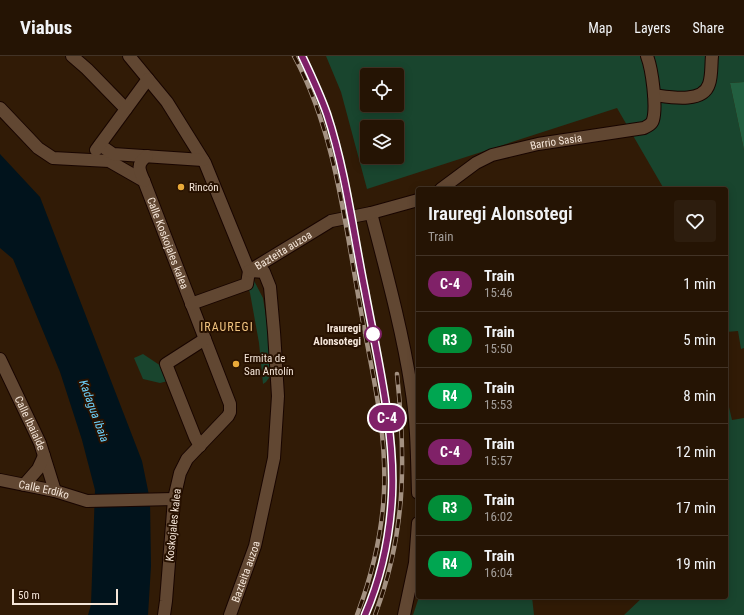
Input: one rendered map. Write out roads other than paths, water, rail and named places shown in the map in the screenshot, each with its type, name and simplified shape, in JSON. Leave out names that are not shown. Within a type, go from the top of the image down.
[{"type":"street","points":[[72,56],[126,109]]},
{"type":"street","points":[[129,56],[167,102],[203,160],[249,271],[247,284],[191,304]]},
{"type":"street","name":"Barrio Sasia","points":[[444,187],[476,163],[492,155],[538,144],[644,128],[651,124],[653,119],[654,95],[647,56]]},
{"type":"street","points":[[654,95],[684,98],[695,97],[703,92],[709,86],[712,56]]},
{"type":"street","points":[[87,160],[100,145],[148,79]]},
{"type":"street","points":[[0,108],[38,148],[53,158],[109,161],[144,181]]},
{"type":"street","points":[[100,145],[113,154],[203,160]]},
{"type":"street","name":"Calle Koskojales kalea","points":[[147,156],[141,161],[139,166],[140,172],[191,304]]},
{"type":"street","points":[[416,201],[371,213],[414,385],[416,445]]},
{"type":"street","name":"Bazteita auzoa","points":[[249,271],[331,221],[371,213]]},
{"type":"street","name":"Bazteita auzoa","points":[[230,615],[255,546],[274,458],[278,396],[270,287],[264,272],[249,271]]},
{"type":"street","name":"Koskojales kalea","points":[[164,615],[174,499],[180,473],[187,460],[228,416],[231,408],[191,304]]},
{"type":"street","points":[[200,446],[194,436],[169,367],[205,339]]},
{"type":"street","name":"Calle Ibaialde","points":[[0,359],[40,443],[55,490]]},
{"type":"street","points":[[24,485],[38,469],[44,456]]},
{"type":"street","name":"Calle Erdiko","points":[[0,480],[55,490],[87,501],[174,499]]},
{"type":"street","points":[[404,615],[415,563],[416,550]]},
{"type":"water","name":"Kadagua ibaia","points":[[0,154],[40,197],[142,461],[150,500],[151,566],[148,615],[88,615],[91,605],[95,490],[82,440],[60,372],[13,259],[0,248]]},
{"type":"railway","points":[[294,56],[320,115],[337,178],[381,422],[384,468],[383,508],[379,539],[372,570],[357,615]]},
{"type":"railway","points":[[302,56],[326,115],[343,176],[385,397],[391,446],[392,495],[387,541],[376,586],[365,615]]},
{"type":"railway","points":[[375,615],[393,555],[401,496],[402,436],[397,374]]},
{"type":"train","name":"C-4","points":[[302,56],[326,112],[336,146],[370,316],[388,420],[392,495],[388,533],[380,571],[365,615]]},
{"type":"place","name":"Rincón","points":[[181,187]]},
{"type":"place","name":"Irauregi Alonsotegi","points":[[373,334]]},
{"type":"place","name":"Ermita de San Antolín","points":[[236,364]]},
{"type":"district","name":"IRAUREGI","points":[[227,327]]}]
